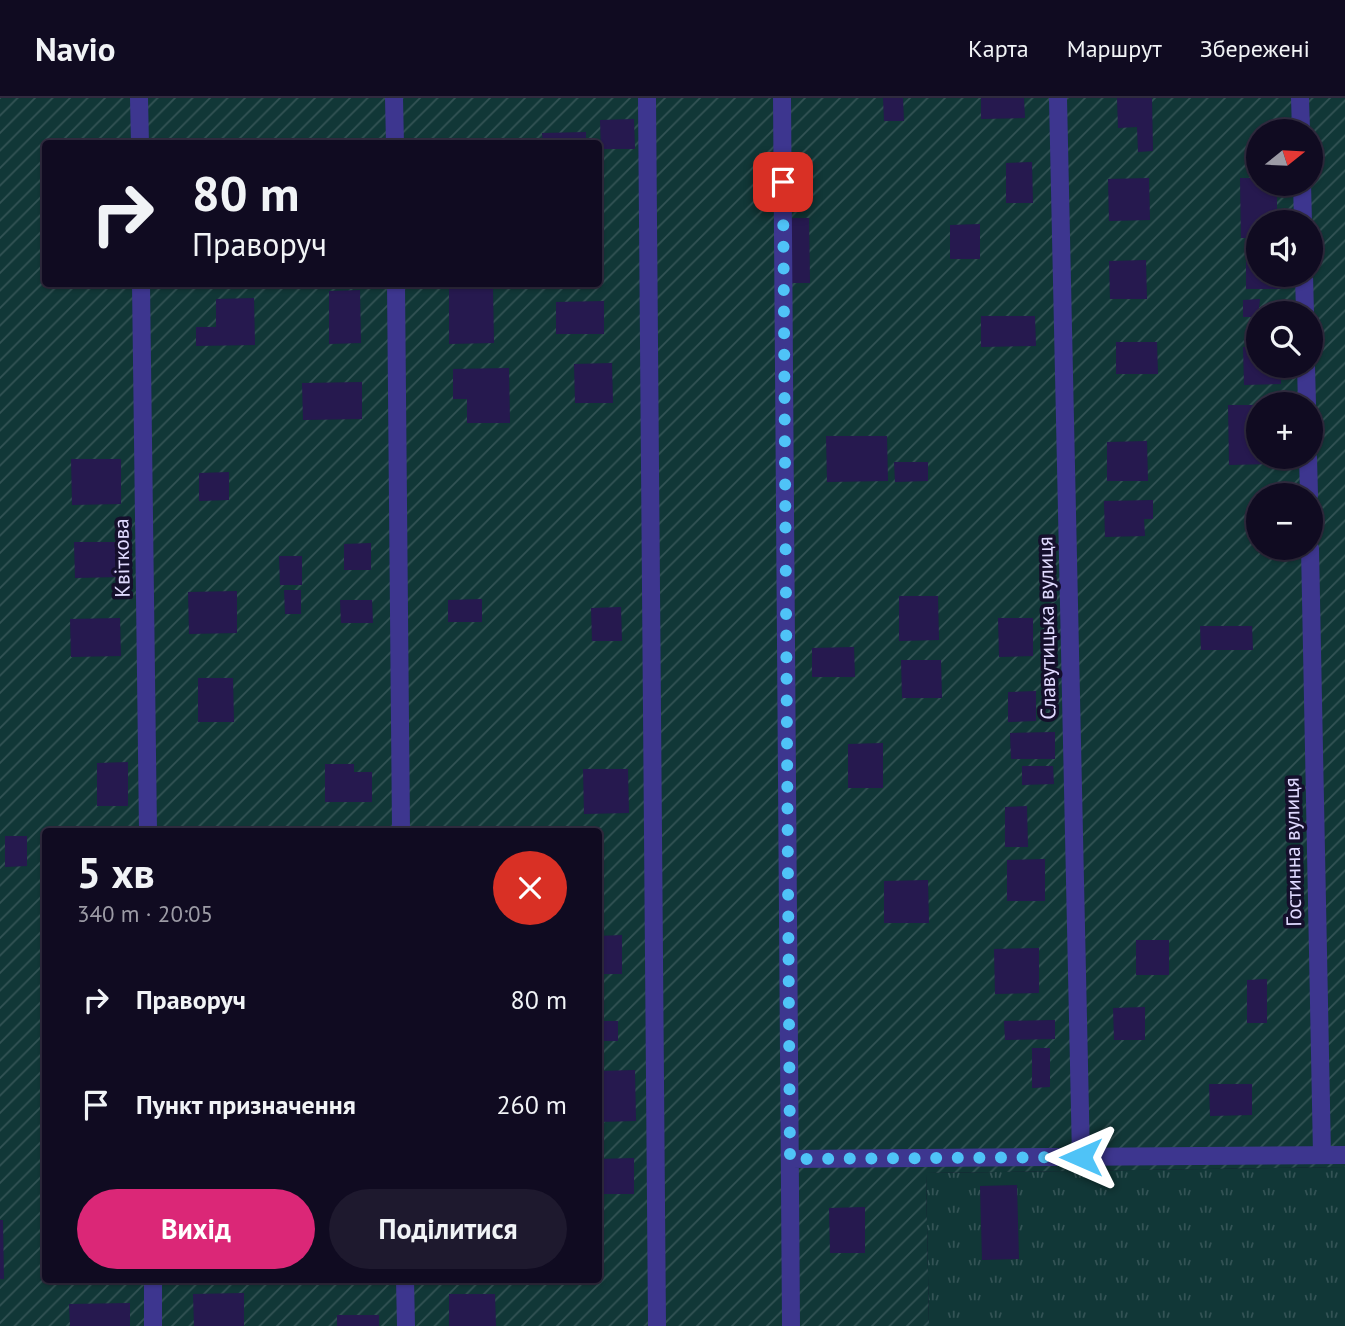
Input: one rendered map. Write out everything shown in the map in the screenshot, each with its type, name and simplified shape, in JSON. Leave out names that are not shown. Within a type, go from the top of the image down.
[{"type":"street","points":[[139,98],[140,140]]},
{"type":"street","points":[[394,98],[394,140]]},
{"type":"street","points":[[647,98],[657,1326]]},
{"type":"street","points":[[782,98],[791,1326]]},
{"type":"street","name":"Славутицька вулиця","points":[[1058,98],[1081,1157]]},
{"type":"street","points":[[1300,98],[1301,119]]},
{"type":"street","name":"Квіткова","points":[[141,287],[148,828]]},
{"type":"street","points":[[396,287],[401,828]]},
{"type":"street","name":"Гостинна вулиця","points":[[1310,560],[1322,1155]]},
{"type":"street","points":[[790,1159],[1345,1155]]},
{"type":"street","points":[[153,1283],[153,1326]]},
{"type":"street","points":[[405,1283],[405,1326]]},
{"type":"green space","points":[[0,98],[1345,98],[1345,1167],[926,1173],[929,1326],[0,1326]]},
{"type":"green space","points":[[1345,1167],[1345,1326],[929,1326],[926,1173]]},
{"type":"building","points":[[883,98],[903,98],[904,121],[884,121]]},
{"type":"building","points":[[981,98],[1024,98],[1025,118],[981,119]]},
{"type":"building","points":[[1117,98],[1152,98],[1153,151],[1138,152],[1137,127],[1118,128]]},
{"type":"building","points":[[634,119],[635,149],[602,149],[600,120]]},
{"type":"building","points":[[586,132],[586,140],[543,140],[542,133]]},
{"type":"building","points":[[1032,162],[1033,203],[1006,203],[1006,163]]},
{"type":"building","points":[[1149,178],[1150,220],[1109,221],[1108,179]]},
{"type":"building","points":[[1240,178],[1246,178],[1246,196],[1277,196],[1277,210],[1246,210],[1246,238],[1241,238]]},
{"type":"building","points":[[790,218],[809,218],[810,283],[791,283]]},
{"type":"building","points":[[980,224],[980,259],[950,259],[950,225]]},
{"type":"building","points":[[1146,260],[1147,299],[1110,299],[1109,261]]},
{"type":"building","points":[[1246,287],[1281,287],[1281,289]]},
{"type":"building","points":[[449,288],[493,288],[494,343],[449,344]]},
{"type":"building","points":[[360,290],[361,343],[329,344],[329,291]]},
{"type":"building","points":[[254,298],[255,345],[196,346],[196,327],[216,327],[216,299]]},
{"type":"building","points":[[1260,299],[1246,301],[1246,317],[1243,317],[1243,300]]},
{"type":"building","points":[[604,301],[604,334],[556,334],[556,302]]},
{"type":"building","points":[[981,316],[1035,316],[1036,346],[981,347]]},
{"type":"building","points":[[1116,342],[1157,342],[1158,374],[1116,374]]},
{"type":"building","points":[[1243,347],[1246,347],[1246,378],[1281,378],[1281,384],[1244,385]]},
{"type":"building","points":[[612,363],[613,403],[575,403],[574,364]]},
{"type":"building","points":[[509,368],[510,423],[467,423],[467,399],[453,399],[453,369]]},
{"type":"building","points":[[362,382],[362,419],[303,420],[302,383]]},
{"type":"building","points":[[1228,405],[1246,405],[1246,465],[1229,465]]},
{"type":"building","points":[[826,436],[887,436],[888,481],[827,482]]},
{"type":"building","points":[[1147,441],[1148,481],[1107,481],[1107,442]]},
{"type":"building","points":[[71,459],[121,459],[121,504],[72,505]]},
{"type":"building","points":[[894,462],[928,462],[928,481],[895,482]]},
{"type":"building","points":[[229,472],[229,500],[199,501],[199,473]]},
{"type":"building","points":[[1153,500],[1153,519],[1144,519],[1145,536],[1105,537],[1104,501]]},
{"type":"building","points":[[74,542],[119,542],[119,577],[75,578]]},
{"type":"building","points":[[371,543],[371,570],[344,570],[344,544]]},
{"type":"building","points":[[279,556],[302,556],[302,585],[280,585]]},
{"type":"building","points":[[284,590],[301,590],[301,614],[285,614]]},
{"type":"building","points":[[237,591],[237,633],[189,634],[188,592]]},
{"type":"building","points":[[899,596],[938,596],[939,640],[899,641]]},
{"type":"building","points":[[482,599],[482,622],[448,622],[448,600]]},
{"type":"building","points":[[340,600],[372,600],[373,623],[341,623]]},
{"type":"building","points":[[621,607],[622,641],[592,641],[591,608]]},
{"type":"building","points":[[120,618],[121,656],[71,657],[70,619]]},
{"type":"building","points":[[998,618],[1033,618],[1033,656],[999,657]]},
{"type":"building","points":[[1200,626],[1252,626],[1253,650],[1201,650]]},
{"type":"building","points":[[854,647],[855,677],[812,677],[812,648]]},
{"type":"building","points":[[901,660],[941,660],[942,698],[902,698]]},
{"type":"building","points":[[198,678],[233,678],[234,722],[198,722]]},
{"type":"building","points":[[1036,691],[1036,721],[1008,722],[1008,692]]},
{"type":"building","points":[[1055,732],[1055,759],[1011,759],[1010,733]]},
{"type":"building","points":[[883,743],[883,788],[848,788],[848,744]]},
{"type":"building","points":[[128,762],[128,806],[97,806],[97,763]]},
{"type":"building","points":[[325,764],[354,764],[354,772],[372,772],[372,802],[325,802]]},
{"type":"building","points":[[1022,766],[1053,766],[1054,784],[1022,785]]},
{"type":"building","points":[[583,769],[628,769],[629,813],[584,814]]},
{"type":"building","points":[[1027,806],[1028,847],[1005,847],[1005,807]]},
{"type":"building","points":[[5,836],[27,836],[27,866],[5,867]]},
{"type":"building","points":[[1045,859],[1045,901],[1007,901],[1007,860]]},
{"type":"building","points":[[928,880],[929,923],[884,923],[884,881]]},
{"type":"building","points":[[622,935],[622,974],[602,974],[602,936]]},
{"type":"building","points":[[1136,940],[1169,940],[1169,975],[1136,975]]},
{"type":"building","points":[[1039,948],[1039,993],[995,994],[994,949]]},
{"type":"building","points":[[1267,979],[1267,1023],[1247,1023],[1247,980]]},
{"type":"building","points":[[1145,1007],[1145,1040],[1114,1040],[1113,1008]]},
{"type":"building","points":[[1055,1020],[1055,1039],[1005,1040],[1004,1021]]},
{"type":"building","points":[[602,1021],[618,1021],[618,1041],[602,1041]]},
{"type":"building","points":[[1032,1048],[1050,1048],[1050,1087],[1032,1088]]},
{"type":"building","points":[[635,1070],[636,1121],[602,1122],[602,1071]]},
{"type":"building","points":[[1209,1084],[1252,1084],[1252,1115],[1210,1116]]},
{"type":"building","points":[[634,1158],[634,1194],[602,1194],[602,1159]]},
{"type":"building","points":[[1017,1185],[1019,1259],[982,1260],[980,1186]]},
{"type":"building","points":[[865,1207],[865,1253],[830,1253],[829,1208]]},
{"type":"building","points":[[0,1220],[3,1220],[4,1279],[0,1279]]},
{"type":"building","points":[[244,1293],[244,1326],[194,1326],[193,1294]]},
{"type":"building","points":[[449,1294],[495,1294],[496,1326],[449,1326]]},
{"type":"building","points":[[130,1303],[130,1326],[70,1326],[69,1304]]},
{"type":"building","points":[[337,1315],[379,1315],[379,1326],[337,1326]]},
{"type":"route","points":[[783,182],[790,1159],[1081,1157]]}]
